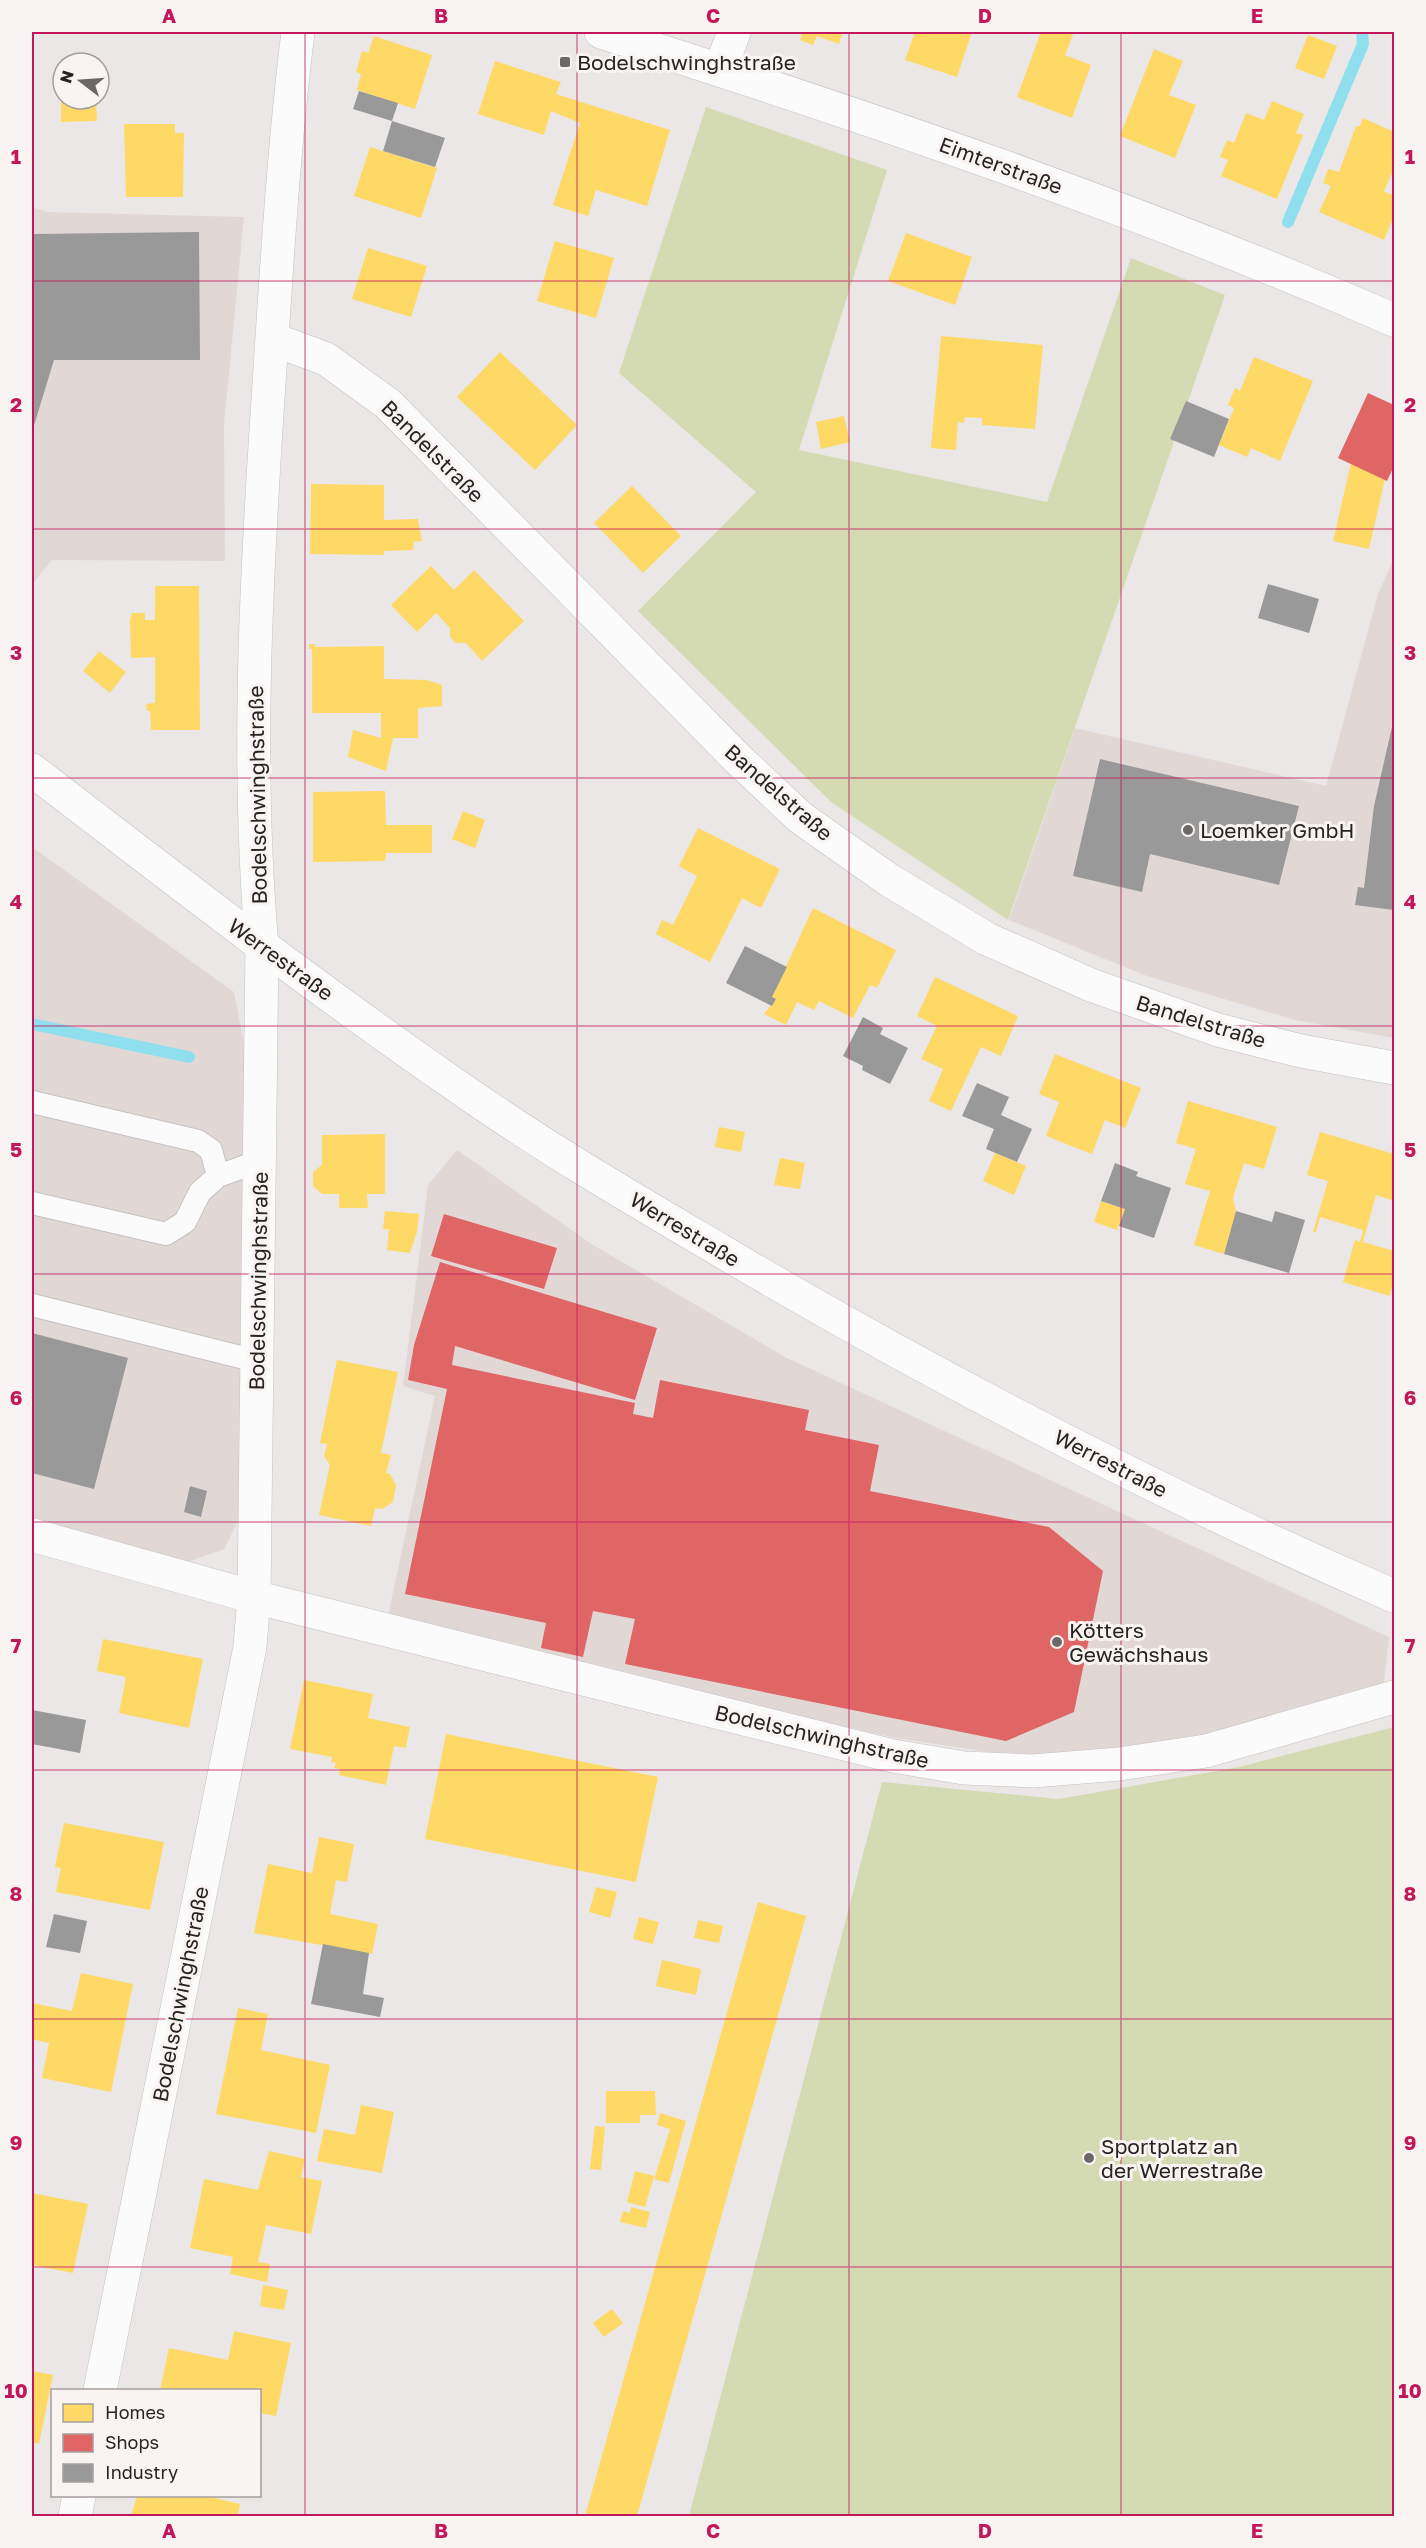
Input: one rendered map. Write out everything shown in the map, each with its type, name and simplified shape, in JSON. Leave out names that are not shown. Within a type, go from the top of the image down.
[{"type":"street","name":"Bodelschwinghstraße","points":[[100,2389],[250,1647],[254,1597],[262,946],[254,857],[255,595],[272,339],[297,32]]},
{"type":"street","name":"Eimterstraße","points":[[601,32],[921,136],[1165,225],[1395,320]]},
{"type":"street","points":[[720,70],[735,32]]},
{"type":"street","name":"Bandelstraße","points":[[272,339],[326,359],[388,405],[740,761],[801,818],[889,880],[987,939],[1091,985],[1218,1030],[1301,1051],[1395,1068]]},
{"type":"street","name":"Werrestraße","points":[[32,770],[262,946],[459,1088],[630,1197],[939,1376],[1145,1481],[1395,1596]]},
{"type":"street","name":"Bodelschwinghstraße","points":[[32,1536],[254,1597],[893,1756],[964,1768],[1033,1771],[1119,1764],[1206,1751],[1395,1697]]},
{"type":"street","points":[[75,2517],[80,2497]]},
{"type":"lane","points":[[32,1102],[198,1141],[211,1150],[218,1176]]},
{"type":"lane","points":[[32,1203],[166,1234],[185,1222],[200,1192],[218,1176],[260,1161]]},
{"type":"lane","points":[[32,1305],[257,1361]]},
{"type":"shaded area","points":[[32,207],[47,212],[244,217],[224,425],[225,561],[52,560],[32,584]]},
{"type":"shaded area","points":[[1394,558],[1394,1038],[1295,1020],[1147,976],[1009,920],[1075,728],[1326,786],[1378,594]]},
{"type":"shaded area","points":[[32,847],[234,992],[245,1049],[247,1503],[224,1549],[174,1567],[32,1522]]},
{"type":"shaded area","points":[[457,1150],[593,1245],[787,1358],[1389,1637],[1384,1682],[1346,1700],[1188,1744],[1021,1757],[896,1738],[543,1660],[387,1620],[435,1396],[403,1386],[428,1185]]},
{"type":"green space","points":[[706,107],[887,170],[799,450],[1047,502],[1131,258],[1225,295],[1008,920],[831,802],[638,611],[756,492],[619,373]]},
{"type":"green space","name":"Sportplatz an der Werrestraße","points":[[1394,1727],[1394,2516],[689,2516],[882,1782],[1059,1799],[1239,1767]]},
{"type":"building: Homes","points":[[802,32],[843,32],[839,44],[817,36],[813,45],[800,40]]},
{"type":"building: Homes","points":[[915,32],[972,32],[957,77],[905,60]]},
{"type":"building: Homes","points":[[1041,32],[1074,32],[1065,55],[1091,65],[1072,118],[1017,97]]},
{"type":"building: Homes","points":[[1308,35],[1337,46],[1324,79],[1295,68]]},
{"type":"building: Homes","points":[[374,36],[432,55],[415,109],[357,90],[361,74],[356,72],[362,51],[368,53]]},
{"type":"building: Homes","points":[[1154,49],[1183,61],[1169,95],[1196,105],[1175,158],[1120,136]]},
{"type":"building: Homes","points":[[495,61],[561,82],[556,94],[670,130],[647,206],[596,190],[588,216],[553,205],[580,123],[551,111],[544,135],[478,114]]},
{"type":"building: Homes","points":[[1272,101],[1304,114],[1296,133],[1303,135],[1277,199],[1221,176],[1228,160],[1220,157],[1227,140],[1234,143],[1246,113],[1264,120]]},
{"type":"building: Homes","points":[[61,111],[97,111],[97,121],[61,122]]},
{"type":"building: Homes","points":[[1363,118],[1394,132],[1394,174],[1392,173],[1384,191],[1394,196],[1394,216],[1384,240],[1319,212],[1331,186],[1323,183],[1328,169],[1339,172],[1356,126],[1359,127]]},
{"type":"building: Homes","points":[[124,124],[175,124],[175,133],[184,133],[183,197],[126,197]]},
{"type":"building: Homes","points":[[370,147],[437,168],[421,218],[354,196]]},
{"type":"building: Homes","points":[[906,233],[972,257],[955,305],[888,281]]},
{"type":"building: Homes","points":[[555,241],[614,258],[596,318],[537,301]]},
{"type":"building: Homes","points":[[368,248],[427,266],[411,317],[352,299]]},
{"type":"building: Homes","points":[[941,336],[1043,345],[1035,429],[982,425],[982,418],[965,417],[964,423],[958,422],[956,450],[931,448]]},
{"type":"building: Homes","points":[[500,352],[577,425],[535,470],[457,397]]},
{"type":"building: Homes","points":[[1254,357],[1313,381],[1280,461],[1251,448],[1247,457],[1219,445],[1234,408],[1228,405],[1235,388],[1240,391]]},
{"type":"building: Homes","points":[[844,416],[850,442],[821,449],[816,422]]},
{"type":"building: Homes","points":[[1351,463],[1385,479],[1369,549],[1333,541]]},
{"type":"building: Homes","points":[[311,484],[384,485],[384,520],[418,519],[422,541],[414,542],[413,550],[384,551],[384,555],[310,554]]},
{"type":"building: Homes","points":[[632,486],[681,536],[643,573],[594,523]]},
{"type":"building: Homes","points":[[431,566],[454,590],[474,570],[524,621],[482,661],[466,643],[456,643],[450,637],[450,628],[436,613],[417,632],[391,605]]},
{"type":"building: Homes","points":[[155,586],[199,586],[200,730],[151,730],[150,711],[147,711],[146,704],[155,703],[155,657],[131,658],[130,620],[132,613],[145,613],[145,620],[155,620]]},
{"type":"building: Homes","points":[[309,644],[315,644],[315,647],[384,646],[384,679],[427,680],[442,685],[442,706],[418,708],[418,738],[393,738],[386,771],[348,757],[353,730],[381,738],[381,713],[312,713],[312,649],[309,649]]},
{"type":"building: Homes","points":[[99,651],[126,672],[110,693],[83,671]]},
{"type":"building: Homes","points":[[385,791],[386,825],[432,825],[432,853],[386,853],[385,861],[313,862],[313,792]]},
{"type":"building: Homes","points":[[463,811],[485,820],[475,848],[452,839]]},
{"type":"building: Homes","points":[[698,828],[780,869],[761,908],[742,898],[710,962],[656,934],[662,920],[673,925],[697,876],[679,866]]},
{"type":"building: Homes","points":[[813,908],[896,950],[877,988],[870,985],[853,1018],[819,1001],[814,1010],[797,1002],[786,1025],[764,1014],[776,999],[772,997]]},
{"type":"building: Homes","points":[[935,977],[1018,1016],[1001,1056],[981,1047],[951,1111],[929,1101],[943,1069],[921,1059],[937,1026],[917,1016]]},
{"type":"building: Homes","points":[[1055,1054],[1141,1088],[1125,1128],[1105,1120],[1092,1154],[1046,1136],[1059,1102],[1039,1094]]},
{"type":"building: Homes","points":[[1188,1101],[1277,1127],[1264,1169],[1244,1163],[1233,1198],[1236,1211],[1224,1254],[1194,1245],[1210,1191],[1185,1184],[1196,1149],[1176,1143]]},
{"type":"building: Homes","points":[[719,1127],[745,1132],[741,1152],[715,1147]]},
{"type":"building: Homes","points":[[1320,1132],[1394,1154],[1394,1201],[1376,1195],[1363,1242],[1394,1251],[1394,1280],[1390,1296],[1343,1282],[1355,1240],[1360,1242],[1363,1230],[1320,1217],[1316,1232],[1313,1232],[1328,1181],[1307,1175]]},
{"type":"building: Homes","points":[[385,1134],[385,1194],[367,1194],[368,1208],[339,1208],[339,1194],[322,1194],[313,1186],[313,1172],[322,1165],[322,1135]]},
{"type":"building: Homes","points":[[995,1153],[1026,1166],[1014,1195],[983,1181]]},
{"type":"building: Homes","points":[[780,1158],[805,1163],[800,1189],[774,1185]]},
{"type":"building: Homes","points":[[1101,1201],[1125,1209],[1117,1230],[1094,1222]]},
{"type":"building: Homes","points":[[385,1211],[419,1214],[417,1232],[410,1253],[387,1250],[389,1229],[383,1229]]},
{"type":"building: Homes","points":[[337,1360],[398,1372],[381,1453],[391,1455],[386,1473],[390,1474],[396,1485],[393,1502],[382,1509],[375,1508],[371,1526],[319,1515],[330,1465],[324,1456],[327,1444],[320,1443]]},
{"type":"building: Homes","points":[[103,1639],[203,1659],[189,1728],[119,1713],[126,1677],[97,1671]]},
{"type":"building: Homes","points":[[304,1680],[373,1694],[368,1718],[410,1727],[406,1748],[394,1746],[386,1785],[339,1775],[340,1769],[334,1768],[336,1763],[331,1762],[332,1757],[290,1749]]},
{"type":"building: Homes","points":[[446,1734],[658,1777],[636,1882],[425,1839]]},
{"type":"building: Homes","points":[[64,1823],[164,1842],[150,1910],[56,1892],[61,1868],[55,1867]]},
{"type":"building: Homes","points":[[319,1837],[354,1844],[347,1882],[336,1880],[330,1914],[378,1924],[372,1954],[254,1933],[268,1864],[312,1873]]},
{"type":"building: Homes","points":[[596,1887],[617,1892],[610,1918],[589,1912]]},
{"type":"building: Homes","points":[[758,1902],[806,1916],[637,2516],[585,2516]]},
{"type":"building: Homes","points":[[639,1917],[659,1922],[653,1944],[633,1939]]},
{"type":"building: Homes","points":[[698,1920],[723,1926],[719,1943],[694,1938]]},
{"type":"building: Homes","points":[[662,1960],[701,1969],[696,1995],[656,1986]]},
{"type":"building: Homes","points":[[81,1973],[133,1984],[111,2092],[42,2078],[49,2043],[32,2039],[32,2003],[72,2011]]},
{"type":"building: Homes","points":[[238,2008],[268,2014],[261,2050],[330,2065],[316,2133],[216,2114]]},
{"type":"building: Homes","points":[[606,2091],[655,2091],[656,2115],[640,2115],[640,2123],[606,2123]]},
{"type":"building: Homes","points":[[361,2105],[394,2112],[382,2173],[317,2161],[324,2129],[355,2135]]},
{"type":"building: Homes","points":[[660,2113],[686,2121],[669,2183],[654,2179],[670,2129],[657,2125]]},
{"type":"building: Homes","points":[[595,2126],[605,2127],[601,2170],[590,2169]]},
{"type":"building: Homes","points":[[269,2151],[305,2159],[301,2177],[322,2181],[311,2234],[266,2225],[258,2262],[270,2264],[267,2282],[230,2274],[233,2257],[190,2248],[204,2179],[258,2190]]},
{"type":"building: Homes","points":[[635,2171],[654,2176],[645,2207],[627,2202]]},
{"type":"building: Homes","points":[[32,2193],[88,2204],[73,2273],[32,2265]]},
{"type":"building: Homes","points":[[631,2207],[650,2212],[646,2228],[620,2222],[623,2211],[630,2213]]},
{"type":"building: Homes","points":[[263,2285],[288,2290],[284,2310],[260,2306]]},
{"type":"building: Homes","points":[[612,2309],[623,2323],[604,2337],[593,2323]]},
{"type":"building: Homes","points":[[234,2331],[291,2343],[276,2416],[261,2413],[261,2389],[160,2389],[169,2348],[228,2360]]},
{"type":"building: Homes","points":[[32,2371],[53,2375],[39,2444],[32,2442]]},
{"type":"building: Homes","points":[[137,2497],[210,2497],[240,2504],[238,2516],[131,2516]]},
{"type":"building: Shops","points":[[1368,393],[1394,405],[1394,466],[1387,481],[1338,458]]},
{"type":"building: Shops","points":[[444,1214],[557,1248],[544,1289],[431,1256]]},
{"type":"building: Shops","points":[[440,1262],[657,1328],[635,1400],[455,1346],[452,1365],[635,1403],[633,1414],[653,1418],[660,1380],[809,1410],[805,1430],[879,1445],[870,1491],[1049,1527],[1103,1571],[1074,1712],[1006,1741],[625,1664],[635,1619],[593,1611],[583,1657],[541,1648],[546,1623],[405,1594],[447,1389],[408,1380],[414,1345]]},
{"type":"building: Industry","points":[[359,91],[398,103],[392,121],[353,109]]},
{"type":"building: Industry","points":[[392,121],[445,138],[435,167],[383,151]]},
{"type":"building: Industry","points":[[199,232],[200,360],[54,360],[32,432],[32,234]]},
{"type":"building: Industry","points":[[1186,401],[1229,419],[1214,457],[1170,439]]},
{"type":"building: Industry","points":[[1268,584],[1319,599],[1309,633],[1258,618]]},
{"type":"building: Industry","points":[[1394,718],[1394,910],[1355,905],[1358,887],[1364,888],[1374,806]]},
{"type":"building: Industry","name":"Loemker GmbH","points":[[1100,759],[1299,806],[1279,885],[1150,854],[1142,892],[1073,876]]},
{"type":"building: Industry","points":[[745,946],[787,967],[772,997],[776,999],[772,1006],[726,983]]},
{"type":"building: Industry","points":[[863,1017],[883,1028],[880,1034],[908,1048],[890,1084],[862,1070],[863,1066],[843,1056]]},
{"type":"building: Industry","points":[[977,1083],[1009,1097],[1001,1115],[1032,1129],[1017,1162],[986,1149],[994,1129],[962,1116]]},
{"type":"building: Industry","points":[[1115,1163],[1138,1172],[1136,1176],[1171,1188],[1154,1238],[1119,1226],[1125,1209],[1101,1201]]},
{"type":"building: Industry","points":[[1236,1211],[1272,1222],[1275,1211],[1305,1220],[1289,1273],[1224,1254]]},
{"type":"building: Industry","points":[[32,1333],[128,1358],[94,1489],[32,1473]]},
{"type":"building: Industry","points":[[190,1486],[207,1491],[201,1517],[184,1512]]},
{"type":"building: Industry","points":[[32,1710],[86,1720],[80,1753],[32,1744]]},
{"type":"building: Industry","points":[[54,1914],[87,1921],[80,1953],[46,1947]]},
{"type":"building: Industry","points":[[323,1944],[369,1953],[363,1994],[384,1998],[380,2017],[311,2004]]},
{"type":"waterway","points":[[1288,222],[1363,44],[1362,32]]},
{"type":"waterway","points":[[32,1024],[189,1057]]},
{"type":"place","name":"Bodelschwinghstraße","points":[[565,62]]},
{"type":"place","name":"Loemker GmbH","points":[[1188,830]]},
{"type":"place","name":"Kötters Gewächshaus","points":[[1057,1642]]},
{"type":"place","name":"Sportplatz an der Werrestraße","points":[[1089,2158]]}]
